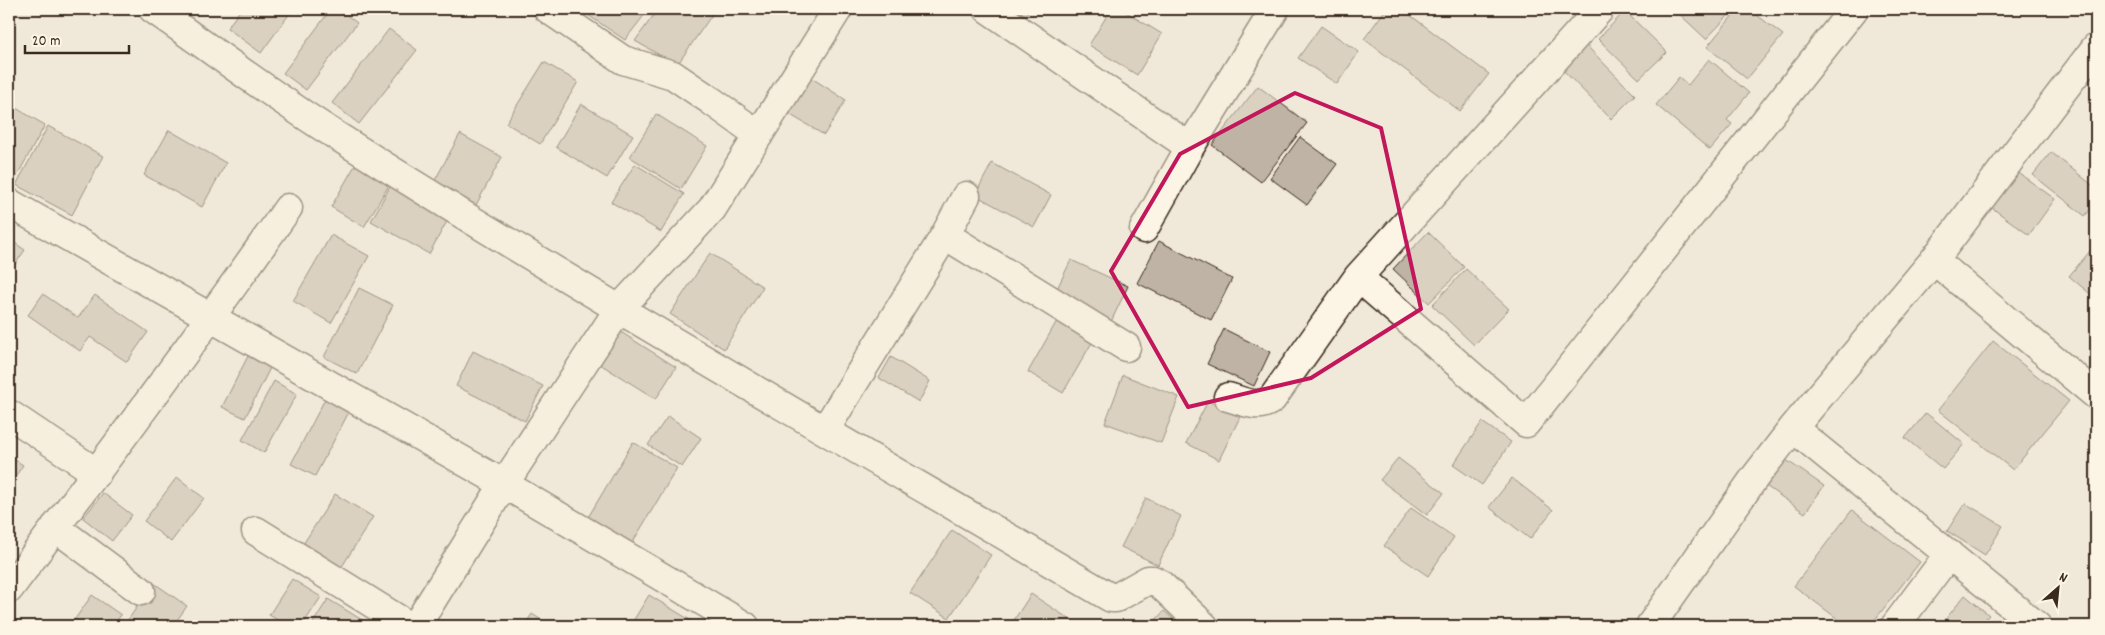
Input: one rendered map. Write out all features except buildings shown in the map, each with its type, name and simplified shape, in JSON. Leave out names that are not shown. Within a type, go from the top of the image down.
[{"type":"street","points":[[153,9],[327,130],[619,309],[1111,598],[1116,598],[1148,580],[1153,580],[1159,583],[1204,626]]},
{"type":"street","points":[[548,9],[623,60],[673,76],[759,135]]},
{"type":"street","points":[[416,626],[504,484],[619,309],[712,209],[838,9]]},
{"type":"street","points":[[988,9],[1190,147]]},
{"type":"street","points":[[1144,229],[1190,147],[1275,9]]},
{"type":"street","points":[[1228,397],[1258,406],[1266,404],[1272,399],[1358,277],[1600,9]]},
{"type":"street","points":[[1358,277],[1526,423],[1854,9]]},
{"type":"street","points":[[1650,626],[1755,477],[1793,428],[1934,260],[2096,47]]},
{"type":"street","points":[[825,430],[966,196]]},
{"type":"street","points":[[9,202],[504,484],[745,626]]},
{"type":"street","points":[[9,589],[212,318],[288,208]]},
{"type":"street","points":[[944,235],[1126,347]]},
{"type":"street","points":[[1934,260],[2096,395]]},
{"type":"street","points":[[9,414],[97,473]]},
{"type":"street","points":[[1793,428],[2037,626]]},
{"type":"street","points":[[55,527],[141,591]]},
{"type":"street","points":[[256,531],[409,626]]},
{"type":"street","points":[[1896,626],[1948,554]]},
{"type":"highlighted area","points":[[1295,93],[1381,128],[1421,309],[1311,378],[1188,407],[1111,271],[1180,154]]}]
